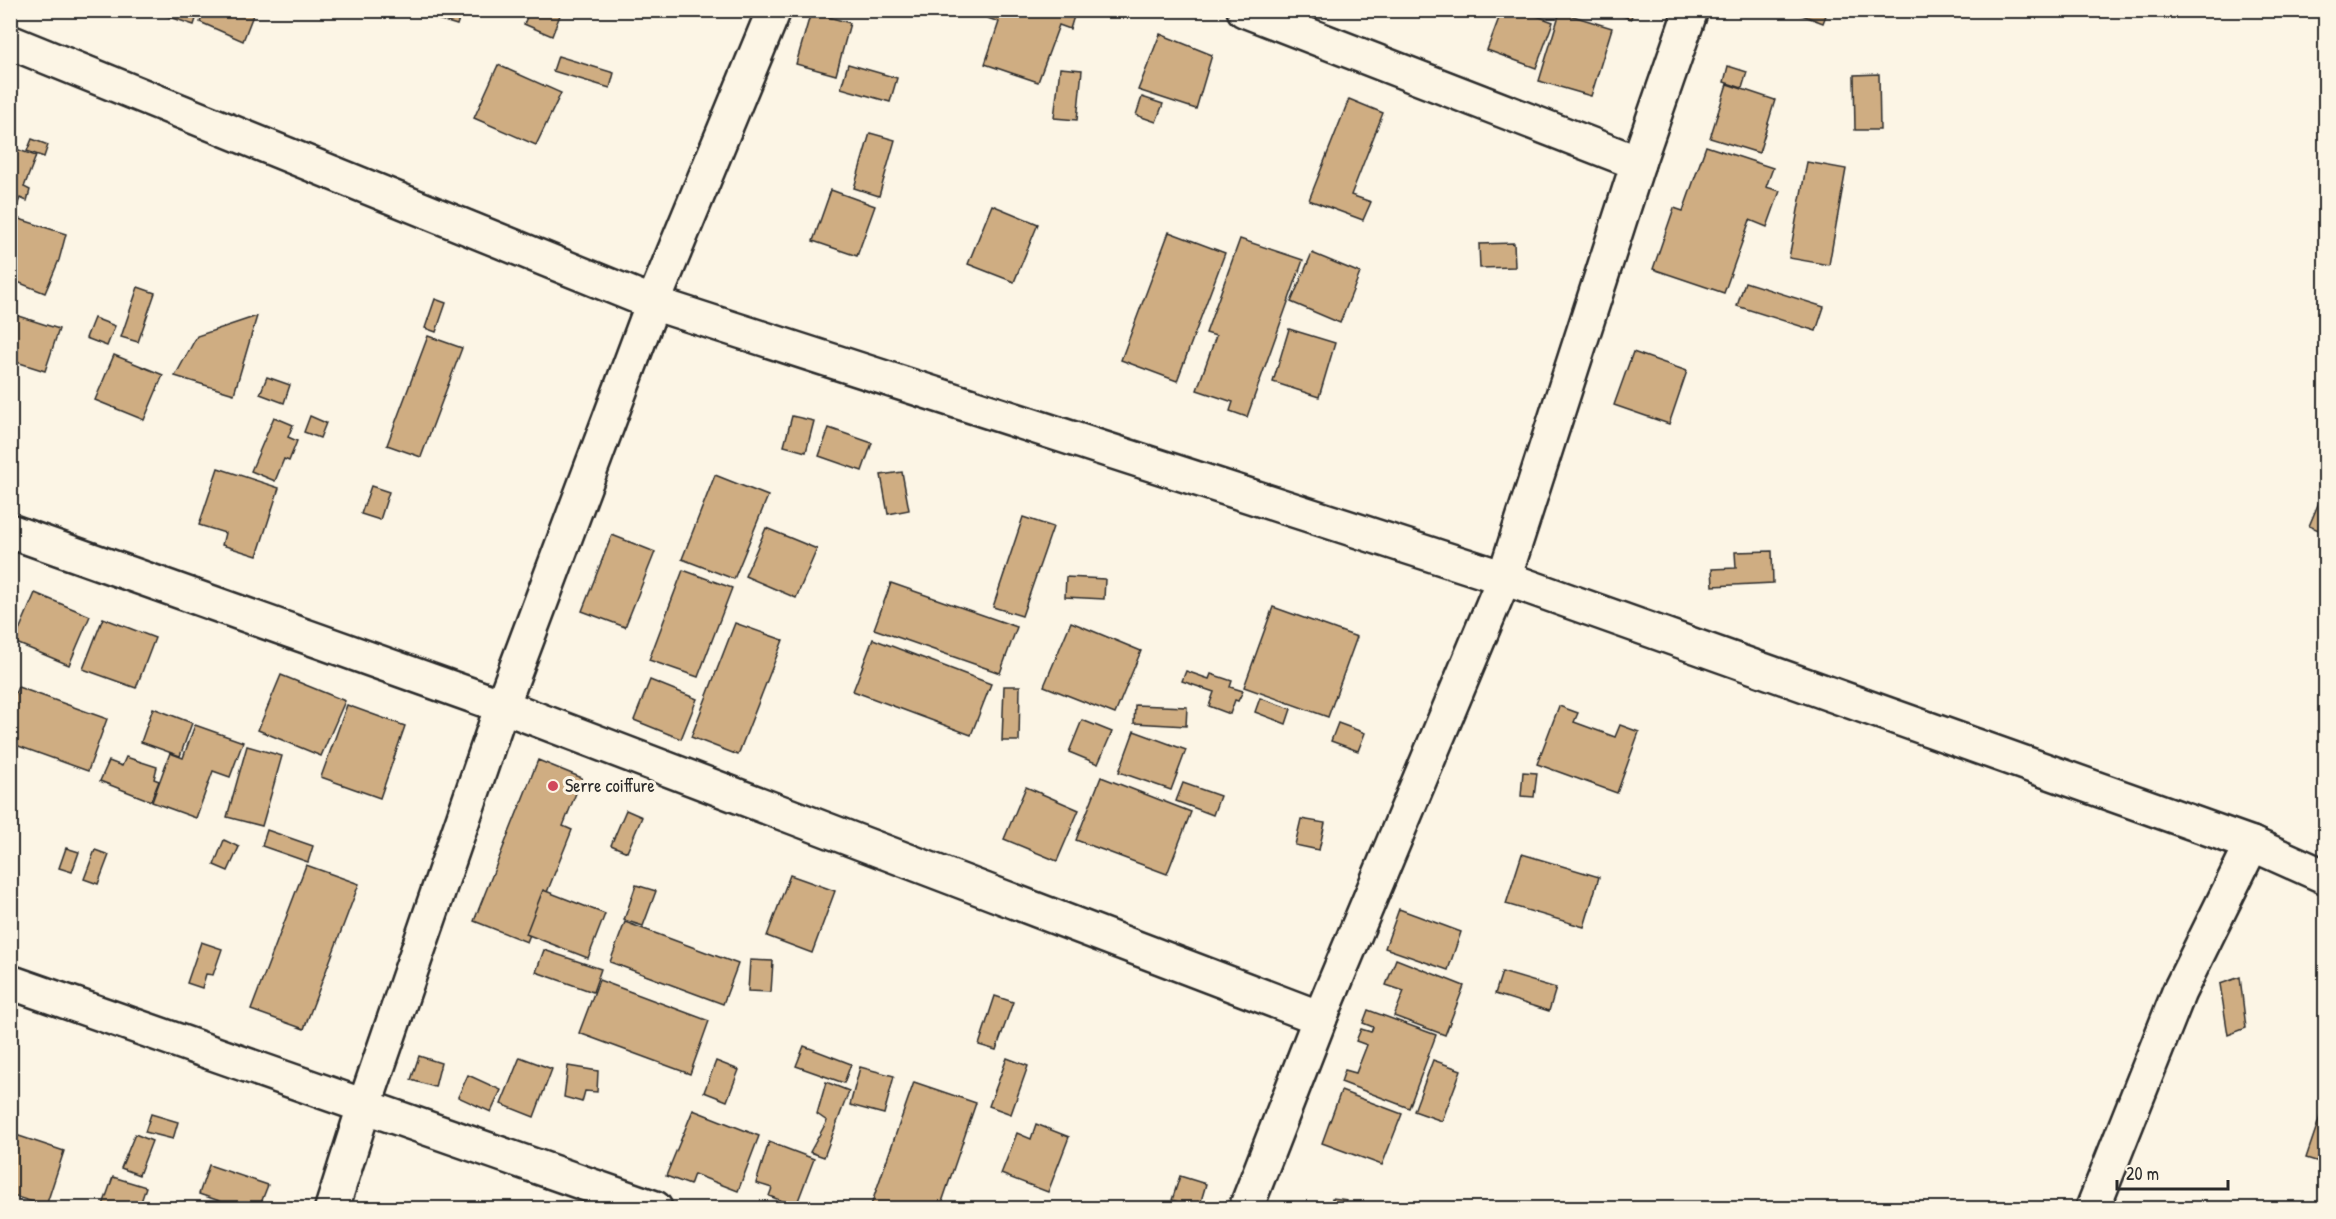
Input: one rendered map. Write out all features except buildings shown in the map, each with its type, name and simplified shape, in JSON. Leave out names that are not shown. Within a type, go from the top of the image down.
[{"type":"street","points":[[332,1209],[364,1107],[502,706],[653,303],[774,10]]},
{"type":"street","points":[[1244,10],[1638,163]]},
{"type":"street","points":[[1246,1209],[1320,1018],[1504,578],[1638,163],[1691,10]]},
{"type":"street","points":[[10,42],[653,303],[1504,578],[2252,844],[2325,877]]},
{"type":"street","points":[[10,531],[502,706],[1320,1018]]},
{"type":"street","points":[[2093,1209],[2179,992],[2252,844]]},
{"type":"street","points":[[10,982],[655,1209]]},
{"type":"place","name":"Serre coiffure","points":[[553,786]]}]
